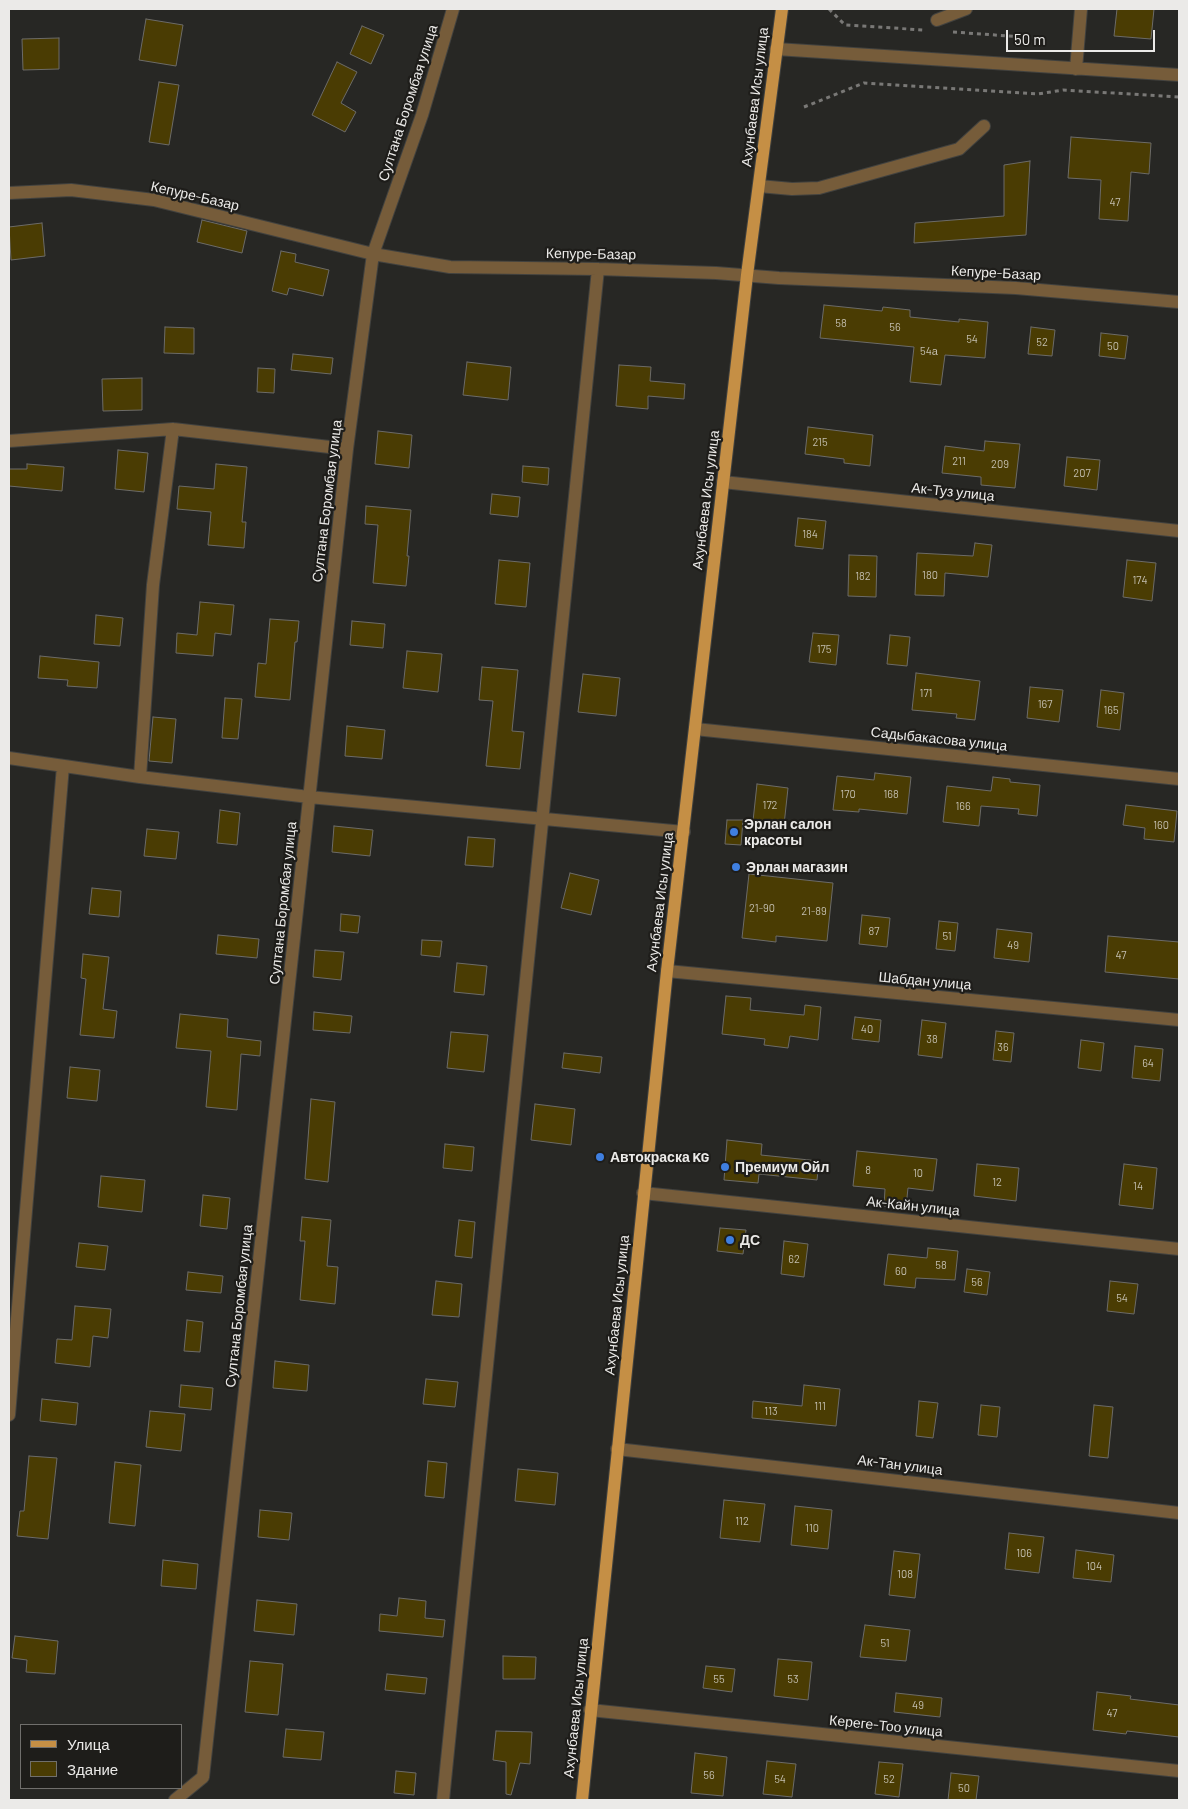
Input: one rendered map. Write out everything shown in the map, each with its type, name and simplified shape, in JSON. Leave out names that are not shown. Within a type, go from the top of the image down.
[{"type":"main road","name":"Ахунбаева Исы улица","points":[[582,1800],[667,971],[747,275],[782,9]]},
{"type":"street","name":"Султана Боромбая улица","points":[[175,1800],[204,1777],[347,449],[373,254],[422,115],[453,9]]},
{"type":"street","points":[[937,20],[966,9]]},
{"type":"street","points":[[1076,69],[1081,9]]},
{"type":"street","points":[[776,49],[1179,75]]},
{"type":"street","points":[[759,186],[792,189],[819,188],[959,149],[984,126]]},
{"type":"street","name":"Кепуре-Базар","points":[[9,193],[71,190],[154,200],[373,254],[450,267],[598,269],[747,275],[1016,288],[1179,302]]},
{"type":"street","points":[[443,1800],[598,269]]},
{"type":"street","points":[[140,777],[153,585],[173,430]]},
{"type":"street","points":[[9,441],[173,430],[347,449]]},
{"type":"street","name":"Ак-Туз улица","points":[[724,482],[1179,531]]},
{"type":"street","name":"Садыбакасова улица","points":[[695,729],[1179,779]]},
{"type":"street","points":[[9,758],[140,777],[309,797],[684,832]]},
{"type":"street","points":[[9,1415],[63,766]]},
{"type":"street","name":"Шабдан улица","points":[[667,971],[1179,1020]]},
{"type":"street","name":"Ак-Кайн улица","points":[[643,1193],[1179,1249]]},
{"type":"street","name":"Ак-Тан улица","points":[[617,1449],[1179,1512]]},
{"type":"street","name":"Кереге-Тоо улица","points":[[590,1710],[1179,1771]]},
{"type":"path","points":[[804,107],[864,83],[1038,94],[1063,90],[1179,97]]},
{"type":"building","points":[[1117,9],[1154,9],[1151,39],[1114,36]]},
{"type":"building","points":[[146,19],[183,25],[176,66],[139,60]]},
{"type":"building","points":[[362,26],[384,35],[371,64],[350,54]]},
{"type":"building","points":[[59,38],[59,69],[23,70],[22,39]]},
{"type":"building","points":[[337,62],[357,72],[341,103],[356,112],[345,132],[312,115]]},
{"type":"building","points":[[159,82],[179,85],[169,145],[149,142]]},
{"type":"building","points":[[1071,137],[1151,143],[1149,174],[1131,172],[1128,221],[1099,219],[1101,180],[1068,178]]},
{"type":"building","points":[[1030,161],[1026,235],[914,243],[915,223],[1004,216],[1004,165]]},
{"type":"building","points":[[202,220],[247,231],[242,253],[197,242]]},
{"type":"building","points":[[42,223],[45,256],[11,260],[9,227]]},
{"type":"building","points":[[281,251],[296,254],[295,262],[329,270],[323,296],[289,288],[287,295],[272,291]]},
{"type":"building","points":[[824,305],[882,311],[883,307],[910,310],[910,317],[959,322],[959,319],[988,322],[985,358],[945,355],[941,385],[910,382],[914,347],[820,338]]},
{"type":"building","points":[[165,327],[194,328],[194,354],[164,353]]},
{"type":"building","points":[[1031,327],[1055,330],[1052,356],[1028,354]]},
{"type":"building","points":[[1101,333],[1128,336],[1125,359],[1099,356]]},
{"type":"building","points":[[293,354],[333,358],[331,374],[291,370]]},
{"type":"building","points":[[467,362],[511,367],[508,400],[463,395]]},
{"type":"building","points":[[619,365],[651,367],[650,381],[685,384],[684,399],[648,396],[648,409],[616,406]]},
{"type":"building","points":[[258,368],[275,369],[274,393],[257,392]]},
{"type":"building","points":[[142,378],[142,410],[103,411],[102,379]]},
{"type":"building","points":[[808,427],[873,435],[870,466],[844,463],[844,459],[805,454]]},
{"type":"building","points":[[378,431],[412,435],[409,468],[375,464]]},
{"type":"building","points":[[985,441],[1020,444],[1015,488],[981,485],[981,477],[942,473],[945,446],[984,451]]},
{"type":"building","points":[[118,450],[148,453],[144,492],[115,489]]},
{"type":"building","points":[[1067,457],[1100,460],[1097,490],[1064,486]]},
{"type":"building","points":[[27,464],[64,467],[62,491],[9,486],[9,469],[27,469]]},
{"type":"building","points":[[216,464],[247,467],[242,522],[246,522],[244,548],[208,545],[211,512],[177,509],[179,486],[214,489]]},
{"type":"building","points":[[523,466],[549,468],[548,485],[522,482]]},
{"type":"building","points":[[492,494],[520,497],[518,517],[490,514]]},
{"type":"building","points":[[366,506],[411,510],[406,586],[373,583],[378,525],[365,524]]},
{"type":"building","points":[[798,518],[826,521],[823,549],[795,546]]},
{"type":"building","points":[[975,543],[992,545],[988,577],[945,573],[944,596],[915,595],[917,553],[973,556]]},
{"type":"building","points":[[849,555],[877,556],[876,597],[848,596]]},
{"type":"building","points":[[499,560],[530,563],[526,607],[495,604]]},
{"type":"building","points":[[1127,560],[1156,563],[1152,601],[1123,597]]},
{"type":"building","points":[[200,602],[234,605],[231,635],[215,633],[213,656],[176,653],[177,633],[197,635]]},
{"type":"building","points":[[96,615],[123,618],[120,646],[94,644]]},
{"type":"building","points":[[270,619],[299,621],[297,642],[295,642],[290,700],[255,697],[258,663],[266,664]]},
{"type":"building","points":[[352,621],[385,624],[383,648],[350,645]]},
{"type":"building","points":[[813,633],[839,635],[836,665],[809,662]]},
{"type":"building","points":[[890,635],[910,637],[907,666],[887,664]]},
{"type":"building","points":[[407,651],[442,654],[438,692],[403,688]]},
{"type":"building","points":[[40,656],[99,662],[97,688],[67,686],[68,680],[38,678]]},
{"type":"building","points":[[482,667],[518,670],[512,731],[524,732],[520,769],[486,766],[493,701],[479,700]]},
{"type":"building","points":[[916,673],[980,681],[975,720],[956,718],[957,714],[912,710]]},
{"type":"building","points":[[583,674],[620,678],[616,716],[578,712]]},
{"type":"building","points":[[1030,687],[1063,690],[1059,722],[1027,718]]},
{"type":"building","points":[[1101,690],[1124,693],[1120,730],[1097,727]]},
{"type":"building","points":[[225,698],[242,699],[238,739],[222,738]]},
{"type":"building","points":[[153,717],[176,719],[172,763],[149,761]]},
{"type":"building","points":[[347,726],[385,730],[382,759],[345,756]]},
{"type":"building","points":[[875,773],[911,777],[907,814],[859,809],[859,812],[833,810],[837,776],[874,780]]},
{"type":"building","points":[[993,777],[1010,779],[1010,782],[1040,785],[1037,816],[1018,814],[1019,809],[981,806],[979,826],[943,822],[947,786],[991,791]]},
{"type":"building","points":[[757,784],[788,788],[784,825],[753,821]]},
{"type":"building","points":[[1126,805],[1177,811],[1174,842],[1144,839],[1145,828],[1123,825]]},
{"type":"building","points":[[220,810],[240,813],[237,845],[217,843]]},
{"type":"building","name":"Эрлан салон красоты","points":[[727,820],[743,820],[741,845],[725,844]]},
{"type":"building","points":[[334,826],[373,830],[370,856],[332,852]]},
{"type":"building","points":[[147,829],[179,832],[176,859],[144,856]]},
{"type":"building","points":[[468,837],[495,839],[493,867],[465,865]]},
{"type":"building","points":[[570,873],[599,880],[591,915],[561,908]]},
{"type":"building","points":[[749,874],[833,883],[827,941],[776,936],[776,942],[742,938]]},
{"type":"building","points":[[92,888],[121,891],[119,917],[89,914]]},
{"type":"building","points":[[341,914],[360,916],[358,933],[340,931]]},
{"type":"building","points":[[862,915],[890,918],[887,947],[859,944]]},
{"type":"building","points":[[939,921],[958,923],[955,951],[936,949]]},
{"type":"building","points":[[997,929],[1032,933],[1029,962],[994,958]]},
{"type":"building","points":[[218,935],[259,939],[257,958],[216,954]]},
{"type":"building","points":[[1108,936],[1179,942],[1179,979],[1105,972]]},
{"type":"building","points":[[422,940],[442,941],[440,957],[421,955]]},
{"type":"building","points":[[315,950],[344,952],[341,980],[313,977]]},
{"type":"building","points":[[83,954],[109,957],[103,1009],[117,1011],[114,1038],[80,1035],[86,979],[81,978]]},
{"type":"building","points":[[457,963],[487,966],[484,995],[454,992]]},
{"type":"building","points":[[726,996],[751,998],[750,1010],[804,1015],[805,1005],[821,1007],[818,1040],[790,1036],[788,1048],[764,1045],[765,1039],[722,1034]]},
{"type":"building","points":[[314,1012],[352,1016],[350,1033],[313,1030]]},
{"type":"building","points":[[180,1014],[228,1019],[227,1037],[261,1041],[260,1056],[241,1054],[237,1110],[206,1107],[211,1051],[176,1048]]},
{"type":"building","points":[[855,1017],[881,1020],[879,1042],[852,1039]]},
{"type":"building","points":[[922,1020],[946,1023],[942,1058],[918,1055]]},
{"type":"building","points":[[996,1031],[1014,1033],[1011,1062],[993,1060]]},
{"type":"building","points":[[451,1032],[488,1035],[484,1072],[447,1068]]},
{"type":"building","points":[[1081,1040],[1104,1043],[1101,1071],[1078,1068]]},
{"type":"building","points":[[1135,1046],[1163,1049],[1160,1081],[1132,1078]]},
{"type":"building","points":[[564,1053],[602,1057],[600,1073],[562,1068]]},
{"type":"building","points":[[70,1067],[100,1070],[97,1101],[67,1098]]},
{"type":"building","points":[[311,1099],[335,1102],[328,1182],[305,1179]]},
{"type":"building","points":[[535,1104],[575,1109],[571,1145],[531,1140]]},
{"type":"building","points":[[727,1140],[762,1144],[761,1155],[819,1161],[817,1180],[759,1174],[758,1183],[724,1180]]},
{"type":"building","points":[[445,1144],[474,1147],[472,1171],[443,1168]]},
{"type":"building","points":[[857,1151],[937,1159],[933,1191],[908,1188],[906,1207],[884,1206],[885,1189],[853,1186]]},
{"type":"building","points":[[977,1164],[1019,1168],[1016,1201],[974,1196]]},
{"type":"building","points":[[1124,1164],[1157,1168],[1153,1209],[1119,1205]]},
{"type":"building","points":[[101,1176],[145,1180],[142,1212],[98,1207]]},
{"type":"building","points":[[203,1195],[230,1198],[227,1229],[200,1226]]},
{"type":"building","points":[[302,1217],[331,1220],[327,1266],[338,1267],[335,1304],[300,1300],[305,1241],[300,1241]]},
{"type":"building","points":[[459,1220],[475,1222],[472,1258],[455,1256]]},
{"type":"building","points":[[720,1228],[746,1230],[743,1254],[717,1251]]},
{"type":"building","points":[[784,1241],[808,1244],[804,1277],[781,1274]]},
{"type":"building","points":[[79,1243],[108,1246],[105,1270],[76,1267]]},
{"type":"building","points":[[928,1248],[958,1251],[955,1280],[916,1278],[915,1288],[884,1285],[888,1254],[927,1258]]},
{"type":"building","points":[[967,1269],[990,1272],[987,1295],[964,1292]]},
{"type":"building","points":[[188,1272],[223,1276],[221,1293],[186,1290]]},
{"type":"building","points":[[436,1281],[462,1284],[459,1317],[432,1315]]},
{"type":"building","points":[[1110,1281],[1138,1284],[1134,1314],[1107,1311]]},
{"type":"building","points":[[75,1306],[111,1309],[108,1338],[93,1336],[90,1367],[55,1363],[57,1339],[72,1340]]},
{"type":"building","points":[[187,1320],[203,1322],[200,1352],[184,1351]]},
{"type":"building","points":[[275,1361],[309,1365],[307,1391],[273,1388]]},
{"type":"building","points":[[426,1379],[458,1382],[455,1407],[423,1404]]},
{"type":"building","points":[[181,1385],[213,1388],[211,1410],[179,1407]]},
{"type":"building","points":[[804,1385],[840,1389],[836,1426],[752,1418],[753,1401],[802,1406]]},
{"type":"building","points":[[42,1399],[78,1403],[76,1425],[40,1421]]},
{"type":"building","points":[[919,1401],[938,1403],[933,1438],[916,1436]]},
{"type":"building","points":[[981,1405],[1000,1407],[997,1437],[978,1435]]},
{"type":"building","points":[[1094,1405],[1113,1407],[1108,1458],[1089,1456]]},
{"type":"building","points":[[150,1411],[185,1414],[181,1451],[146,1447]]},
{"type":"building","points":[[29,1456],[57,1458],[48,1539],[17,1536],[20,1511],[24,1511]]},
{"type":"building","points":[[428,1461],[447,1463],[444,1498],[425,1496]]},
{"type":"building","points":[[115,1462],[141,1465],[135,1526],[109,1523]]},
{"type":"building","points":[[518,1469],[558,1473],[555,1505],[515,1501]]},
{"type":"building","points":[[724,1500],[765,1504],[760,1542],[720,1538]]},
{"type":"building","points":[[795,1506],[832,1510],[828,1549],[791,1545]]},
{"type":"building","points":[[260,1510],[292,1513],[289,1540],[258,1537]]},
{"type":"building","points":[[1009,1533],[1044,1537],[1039,1573],[1005,1569]]},
{"type":"building","points":[[1076,1550],[1114,1555],[1111,1582],[1073,1578]]},
{"type":"building","points":[[894,1551],[920,1554],[915,1598],[889,1595]]},
{"type":"building","points":[[163,1560],[198,1564],[196,1589],[161,1586]]},
{"type":"building","points":[[399,1598],[426,1601],[425,1618],[445,1620],[443,1637],[379,1631],[380,1614],[397,1616]]},
{"type":"building","points":[[257,1600],[297,1604],[294,1635],[254,1631]]},
{"type":"building","points":[[865,1625],[910,1630],[906,1661],[860,1657]]},
{"type":"building","points":[[15,1636],[58,1641],[55,1674],[26,1672],[27,1660],[12,1658]]},
{"type":"building","points":[[503,1656],[536,1657],[535,1679],[503,1679]]},
{"type":"building","points":[[778,1659],[812,1662],[808,1700],[774,1696]]},
{"type":"building","points":[[250,1661],[283,1664],[278,1715],[245,1712]]},
{"type":"building","points":[[706,1666],[735,1669],[732,1692],[703,1688]]},
{"type":"building","points":[[387,1674],[427,1678],[425,1694],[385,1690]]},
{"type":"building","points":[[1097,1692],[1131,1696],[1130,1699],[1179,1705],[1179,1737],[1127,1731],[1126,1734],[1093,1730]]},
{"type":"building","points":[[896,1693],[942,1698],[940,1717],[894,1712]]},
{"type":"building","points":[[286,1729],[324,1732],[321,1760],[283,1757]]},
{"type":"building","points":[[496,1731],[532,1732],[530,1764],[520,1763],[511,1795],[506,1794],[506,1762],[493,1760]]},
{"type":"building","points":[[695,1753],[727,1757],[723,1796],[691,1793]]},
{"type":"building","points":[[767,1761],[796,1764],[792,1797],[763,1794]]},
{"type":"building","points":[[879,1762],[903,1764],[899,1797],[875,1794]]},
{"type":"building","points":[[396,1771],[416,1773],[414,1795],[394,1793]]},
{"type":"building","points":[[951,1773],[979,1776],[976,1800],[948,1800]]},
{"type":"place","name":"Эрлан салон красоты","points":[[734,832]]},
{"type":"place","name":"Эрлан магазин","points":[[736,867]]},
{"type":"place","name":"Автокраска KG","points":[[600,1157]]},
{"type":"place","name":"Премиум Ойл","points":[[725,1167]]},
{"type":"place","name":"ДС","points":[[730,1240]]}]
